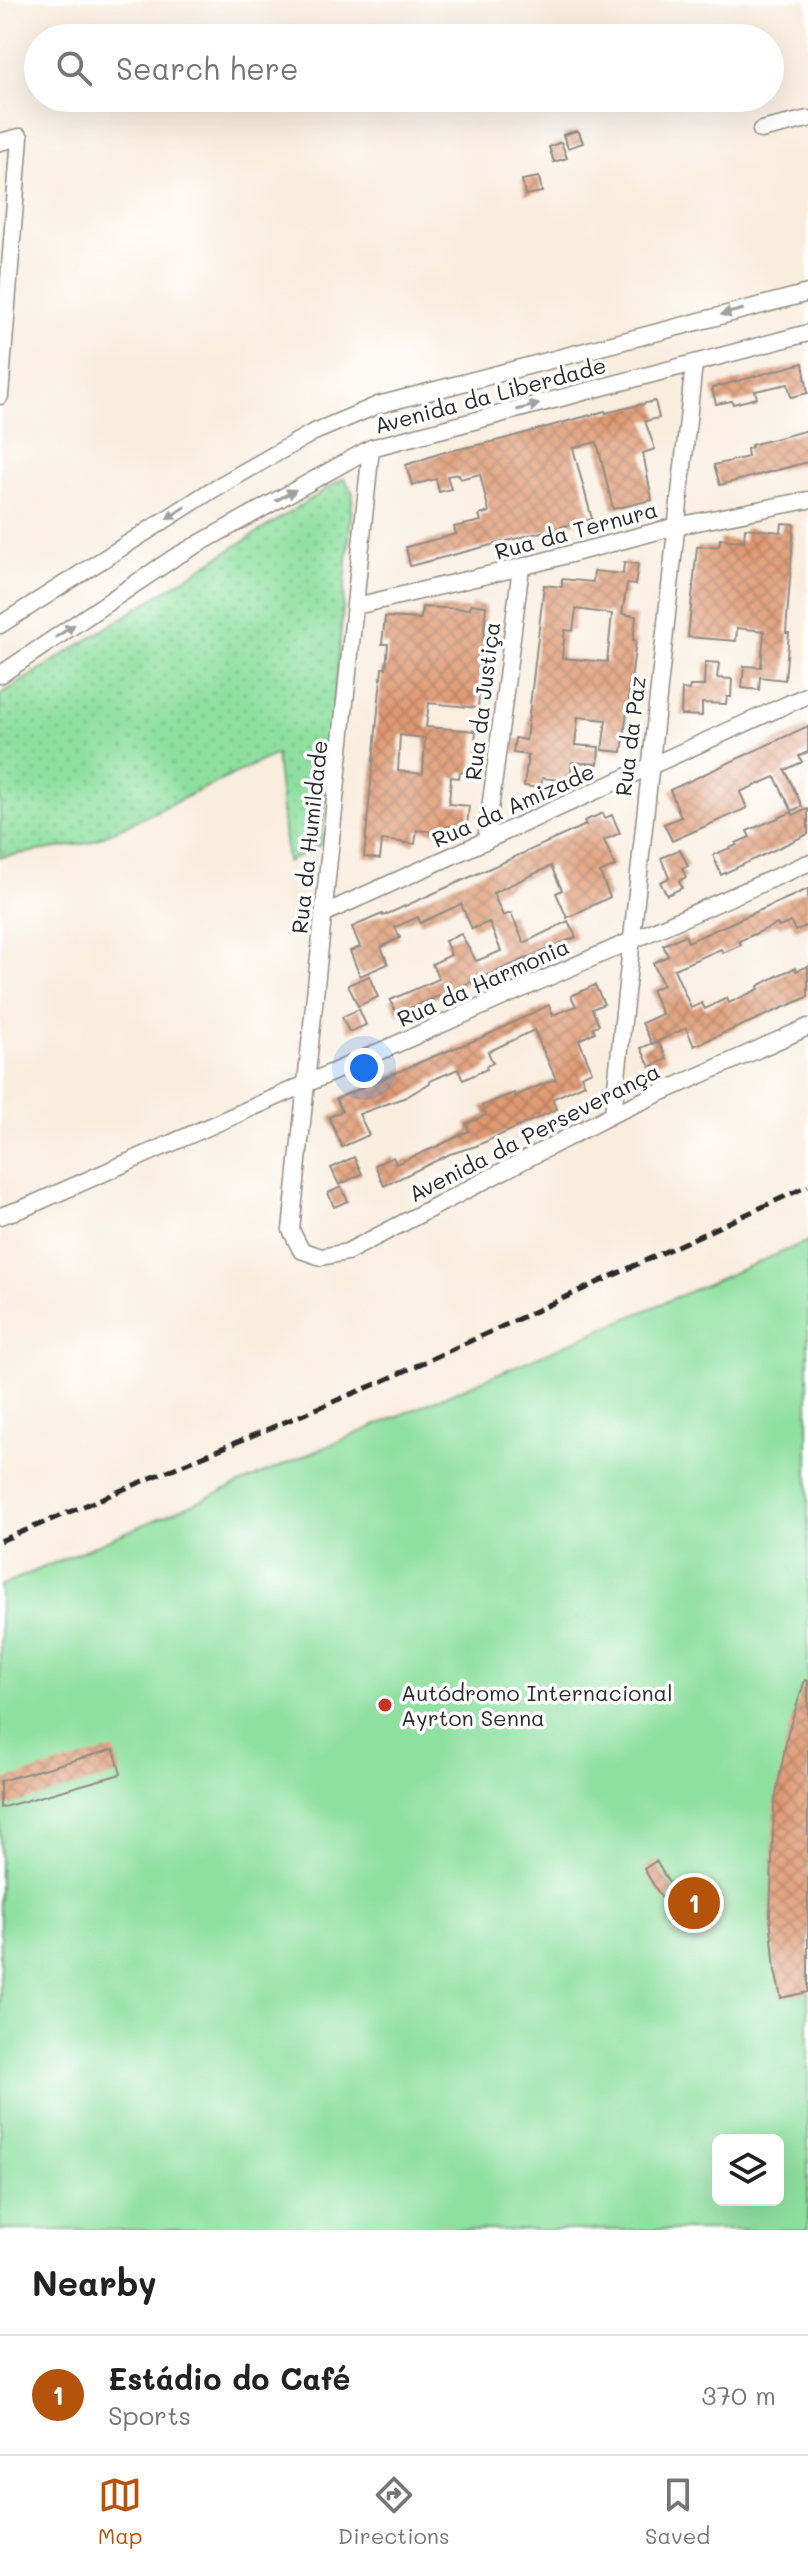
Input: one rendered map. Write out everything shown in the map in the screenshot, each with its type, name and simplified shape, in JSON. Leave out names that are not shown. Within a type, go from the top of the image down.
[{"type":"street","points":[[761,130],[808,119]]},
{"type":"street","points":[[0,142],[20,137],[4,312],[0,396]]},
{"type":"street","name":"Avenida da Liberdade","points":[[0,625],[212,490],[312,433],[378,405],[808,293]]},
{"type":"street","name":"Avenida da Liberdade","points":[[0,675],[175,557],[371,448],[808,333]]},
{"type":"street","name":"Rua da Paz","points":[[613,1114],[694,364]]},
{"type":"street","name":"Rua da Humildade","points":[[291,1230],[371,448]]},
{"type":"street","name":"Rua da Ternura","points":[[356,606],[677,526],[808,500]]},
{"type":"street","name":"Rua da Justiça","points":[[486,841],[521,567]]},
{"type":"street","name":"Rua da Amizade","points":[[323,914],[808,695]]},
{"type":"street","name":"Rua da Harmonia","points":[[0,1216],[808,863]]},
{"type":"street","name":"Avenida da Perseverança","points":[[291,1230],[301,1250],[321,1257],[347,1252],[613,1114],[808,1027]]},
{"type":"green space","points":[[344,478],[353,493],[322,844],[287,862],[276,754],[89,843],[0,857],[0,695]]},
{"type":"green space","name":"Autódromo Internacional Ayrton Senna","points":[[808,1241],[808,2230],[0,2230],[0,1586]]},
{"type":"building","points":[[576,131],[583,143],[568,148],[563,135]]},
{"type":"building","points":[[561,142],[567,158],[554,162],[549,147]]},
{"type":"building","points":[[539,177],[542,192],[525,195],[522,180]]},
{"type":"building","points":[[803,363],[808,393],[791,397],[788,384],[755,391],[757,398],[733,404],[732,401],[716,404],[712,388]]},
{"type":"building","points":[[655,401],[659,418],[645,421],[655,449],[643,453],[652,500],[613,509],[597,442],[573,448],[592,519],[410,566],[406,547],[456,534],[454,527],[481,521],[479,515],[489,512],[480,474],[460,479],[459,474],[447,476],[451,489],[439,492],[436,479],[412,485],[406,465],[441,453]]},
{"type":"building","points":[[808,430],[808,462],[720,485],[714,465],[748,457],[747,449],[751,445]]},
{"type":"building","points":[[782,523],[794,524],[785,680],[760,677],[759,690],[742,688],[744,666],[761,667],[764,631],[737,628],[736,641],[688,637],[697,547],[719,546],[720,539],[744,541],[745,528],[781,532]]},
{"type":"building","points":[[624,562],[638,564],[635,585],[627,584],[622,614],[636,616],[633,640],[636,641],[622,752],[602,750],[606,720],[578,717],[575,745],[599,747],[598,764],[572,762],[570,781],[542,778],[541,788],[524,786],[528,755],[513,753],[515,738],[526,740],[544,585],[562,587],[562,579],[593,582],[594,571],[623,574]],"holes":[[[576,609],[612,614],[607,662],[562,658],[565,630],[573,631]]]},
{"type":"building","points":[[471,604],[486,606],[478,708],[429,703],[426,727],[476,731],[472,773],[460,772],[459,778],[451,777],[449,804],[469,806],[467,827],[447,826],[446,833],[417,830],[415,844],[382,840],[380,859],[364,857],[382,668],[386,668],[388,644],[382,644],[385,617],[421,619],[422,607],[470,609]],"holes":[[[400,735],[425,738],[423,774],[398,771]]]},
{"type":"building","points":[[705,662],[719,663],[717,678],[732,679],[731,697],[727,697],[726,704],[702,703],[702,716],[681,715],[682,689],[704,686]]},
{"type":"building","points":[[808,726],[808,752],[799,756],[802,762],[785,770],[802,806],[792,811],[775,777],[740,792],[747,808],[672,841],[664,824],[681,817],[670,790]]},
{"type":"building","points":[[808,809],[808,834],[721,875],[713,855],[750,837],[747,831],[792,812],[793,815]]},
{"type":"building","points":[[603,813],[605,818],[612,815],[620,833],[604,840],[615,866],[600,873],[610,897],[567,918],[556,893],[562,890],[551,866],[493,893],[503,916],[511,913],[524,943],[568,921],[576,937],[397,1014],[390,1000],[439,979],[432,964],[451,955],[445,941],[461,934],[476,961],[501,951],[489,922],[472,929],[461,904],[420,923],[418,917],[395,927],[400,938],[381,947],[388,964],[360,976],[350,951],[360,947],[352,927],[586,825],[584,821]]},
{"type":"building","points":[[680,849],[688,866],[682,868],[686,877],[679,881],[682,888],[667,895],[660,882],[669,878],[661,858]]},
{"type":"building","points":[[808,889],[808,925],[795,931],[791,922],[779,927],[777,924],[739,941],[741,945],[723,953],[721,949],[674,969],[691,1008],[702,1003],[705,1009],[727,998],[729,1003],[783,973],[808,966],[808,997],[694,1046],[686,1028],[652,1044],[642,1023],[662,1014],[651,990],[663,985],[653,963],[668,956],[663,945],[685,935],[688,942]]},
{"type":"building","points":[[369,976],[378,997],[358,1006],[348,985]]},
{"type":"building","points":[[595,985],[604,1004],[592,1009],[599,1025],[593,1027],[595,1032],[579,1040],[592,1071],[581,1076],[585,1084],[552,1099],[557,1109],[384,1186],[375,1165],[393,1157],[396,1164],[438,1146],[469,1131],[466,1124],[486,1115],[482,1106],[556,1079],[534,1030],[488,1052],[493,1063],[486,1066],[487,1069],[463,1080],[458,1069],[430,1081],[406,1097],[359,1114],[369,1135],[342,1147],[329,1117],[342,1111],[336,1099],[481,1038],[549,1005],[553,1015],[576,1006],[571,996]]},
{"type":"building","points":[[359,1009],[366,1025],[349,1032],[342,1017]]},
{"type":"building","points":[[658,1041],[667,1059],[650,1067],[641,1048]]},
{"type":"building","points":[[354,1157],[362,1174],[339,1185],[331,1168]]},
{"type":"building","points":[[341,1187],[348,1201],[334,1207],[328,1193]]},
{"type":"building","points":[[805,1680],[808,1681],[808,1992],[781,1998],[770,1916],[774,1806],[788,1732]]},
{"type":"building","points":[[114,1749],[121,1774],[0,1808],[0,1781]]},
{"type":"building","points":[[656,1861],[675,1893],[663,1900],[644,1869]]},
{"type":"railway","points":[[0,1541],[383,1381],[808,1186]]},
{"type":"place","name":"Autódromo Internacional Ayrton Senna","points":[[385,1705]]},
{"type":"place","name":"Estádio do Café","points":[[694,1903]]}]
